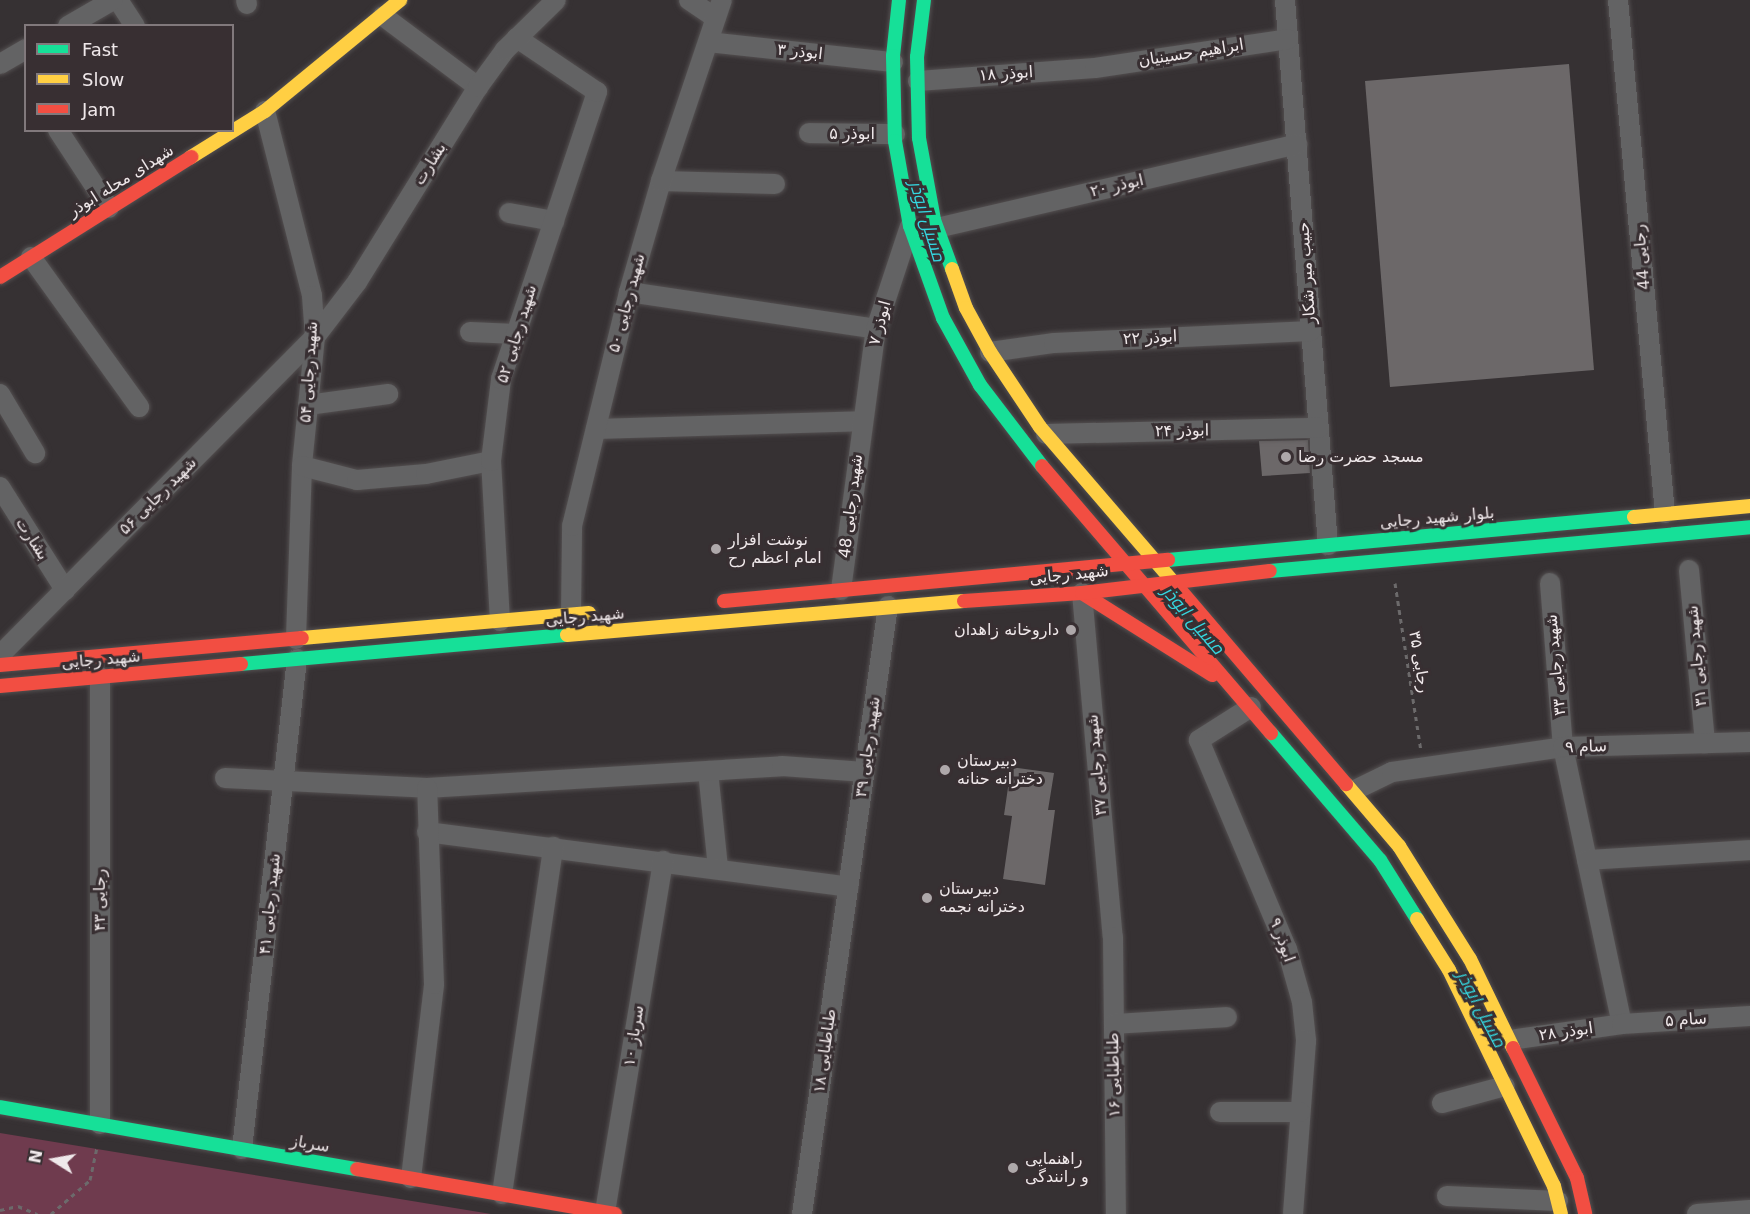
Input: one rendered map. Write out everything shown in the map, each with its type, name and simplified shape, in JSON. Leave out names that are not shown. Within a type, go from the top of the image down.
[{"type":"street","points":[[71,24],[113,0]]},
{"type":"street","points":[[118,0],[134,24]]},
{"type":"street","name":"شهدای محله ابوذر","points":[[234,125],[265,111],[400,0]]},
{"type":"street","name":"بشارت","points":[[315,337],[357,282],[478,87],[517,38],[556,0]]},
{"type":"street","points":[[689,0],[719,9]]},
{"type":"street","points":[[899,0],[893,62],[895,134],[910,226],[943,318],[980,385],[1021,442],[1344,814],[1420,919],[1554,1186],[1559,1208],[1447,1196]]},
{"type":"street","points":[[924,0],[918,81],[919,138],[937,228],[966,308],[990,352],[1046,434],[1355,790],[1440,906],[1510,1040],[1577,1178],[1586,1214]]},
{"type":"street","name":"حبیب میر شکار","points":[[1285,0],[1328,545]]},
{"type":"street","name":"رجایی 44","points":[[1618,0],[1665,513]]},
{"type":"street","name":"شهید رجایی ۵۰","points":[[571,615],[572,526],[629,292],[661,181],[719,9]]},
{"type":"street","points":[[383,16],[478,87]]},
{"type":"street","name":"شهید رجایی ۵۲","points":[[500,621],[491,461],[501,379],[597,92],[517,38]]},
{"type":"street","name":"ابراهیم حسینیان","points":[[1095,68],[1288,39]]},
{"type":"street","name":"ابوذر ۳","points":[[708,42],[893,62]]},
{"type":"street","points":[[0,64],[24,50]]},
{"type":"street","name":"ابوذر ۱۸","points":[[918,81],[1095,68]]},
{"type":"street","name":"شهید رجایی ۵۴","points":[[265,111],[312,296],[315,337],[302,466],[296,639]]},
{"type":"street","points":[[59,132],[109,208]]},
{"type":"street","name":"ابوذر ۵","points":[[809,134],[895,134]]},
{"type":"street","name":"شهدای محله ابوذر","points":[[1,275],[109,208],[208,137]]},
{"type":"street","name":"ابوذر ۲۰","points":[[937,228],[1297,144]]},
{"type":"street","points":[[661,181],[775,184]]},
{"type":"street","points":[[509,213],[554,221]]},
{"type":"street","name":"ابوذر ۷","points":[[861,422],[876,329],[910,226]]},
{"type":"street","points":[[31,257],[139,407]]},
{"type":"street","points":[[629,292],[876,329]]},
{"type":"street","name":"ابوذر ۲۲","points":[[990,352],[1054,343],[1311,331]]},
{"type":"street","points":[[470,332],[516,334]]},
{"type":"street","name":"شهید رجایی ۵۶","points":[[0,656],[315,337]]},
{"type":"street","points":[[0,394],[35,453]]},
{"type":"street","points":[[308,405],[388,394]]},
{"type":"street","points":[[596,429],[861,422]]},
{"type":"street","name":"شهید رجایی 48","points":[[841,590],[861,422]]},
{"type":"street","name":"ابوذر ۲۴","points":[[1046,434],[1319,428]]},
{"type":"street","points":[[302,466],[357,480],[426,474],[491,461]]},
{"type":"street","name":"بشارت","points":[[0,487],[65,590]]},
{"type":"street","name":"بلوار شهید رجایی","points":[[1127,564],[1750,506]]},
{"type":"street","points":[[1173,580],[1750,526]]},
{"type":"street","name":"شهید رجایی","points":[[712,602],[1127,564]]},
{"type":"street","name":"شهید رجایی ۳۱","points":[[1689,570],[1705,743]]},
{"type":"street","name":"شهید رجایی","points":[[0,686],[888,606],[1082,593],[1173,580]]},
{"type":"street","name":"شهید رجایی ۳۳","points":[[1550,583],[1563,747],[1622,1024]]},
{"type":"street","points":[[1082,593],[1237,691]]},
{"type":"street","name":"شهید رجایی ۳۷","points":[[1082,593],[1113,937]]},
{"type":"street","name":"شهید رجایی ۳۹","points":[[848,887],[888,606]]},
{"type":"street","name":"شهید رجایی","points":[[0,666],[606,611]]},
{"type":"street","name":"شهید رجایی ۴۱","points":[[242,1149],[297,659]]},
{"type":"street","name":"رجایی ۴۳","points":[[100,677],[100,1124]]},
{"type":"street","name":"ابوذر ۹","points":[[1251,707],[1199,740],[1287,949],[1302,1002],[1306,1041],[1293,1214]]},
{"type":"street","name":"سام ۹","points":[[1355,790],[1392,772],[1563,747],[1750,742]]},
{"type":"street","points":[[225,778],[427,788],[782,766],[865,772]]},
{"type":"street","points":[[708,771],[718,867]]},
{"type":"street","points":[[411,1178],[434,984],[427,788]]},
{"type":"street","points":[[427,832],[718,867],[848,887]]},
{"type":"street","points":[[502,1194],[553,847]]},
{"type":"street","points":[[1587,860],[1750,850]]},
{"type":"street","name":"سرباز ۱۰","points":[[610,1213],[663,861]]},
{"type":"street","name":"طباطبایی ۱۸","points":[[802,1214],[848,887]]},
{"type":"street","name":"طباطبایی ۱۶","points":[[1113,937],[1116,1214]]},
{"type":"street","name":"سام ۵","points":[[1622,1024],[1750,1016]]},
{"type":"street","points":[[1114,1024],[1227,1017]]},
{"type":"street","name":"ابوذر ۲۸","points":[[1510,1040],[1622,1024]]},
{"type":"street","points":[[1442,1103],[1505,1086]]},
{"type":"street","name":"سرباز","points":[[0,1107],[610,1213]]},
{"type":"street","points":[[1220,1112],[1300,1112]]},
{"type":"street","points":[[1697,1214],[1750,1210]]},
{"type":"path","name":"رجایی ۳۵","points":[[1391,560],[1423,768]]},
{"type":"path","points":[[51,1214],[90,1180],[100,1124]]},
{"type":"path","points":[[0,1210],[18,1206],[38,1214]]},
{"type":"shaded area","points":[[0,1133],[491,1214],[0,1214]]},
{"type":"building","points":[[1569,64],[1594,370],[1390,387],[1365,81]]},
{"type":"building","name":"مسجد حضرت رضا","points":[[1308,440],[1310,473],[1262,476],[1259,441]]},
{"type":"building","points":[[1011,767],[1054,773],[1048,810],[1055,810],[1045,885],[1003,879],[1012,816],[1004,815]]},
{"type":"traffic: fast","points":[[899,0],[893,56],[895,141],[910,226],[943,318],[980,385],[1042,466]]},
{"type":"traffic: fast","points":[[924,0],[917,57],[919,138],[934,220],[952,269]]},
{"type":"traffic: fast","points":[[1168,560],[1634,517]]},
{"type":"traffic: fast","points":[[1270,571],[1750,527]]},
{"type":"traffic: fast","points":[[241,664],[567,635]]},
{"type":"traffic: fast","points":[[1271,733],[1380,860],[1417,919]]},
{"type":"traffic: fast","points":[[0,1107],[357,1169]]},
{"type":"traffic: slow","points":[[234,130],[265,111],[400,0]]},
{"type":"traffic: slow","points":[[191,157],[231,132]]},
{"type":"traffic: slow","points":[[952,269],[966,308],[990,352],[1040,427],[1176,585]]},
{"type":"traffic: slow","points":[[1634,517],[1750,506]]},
{"type":"traffic: slow","points":[[567,635],[964,601]]},
{"type":"traffic: slow","points":[[302,638],[589,613]]},
{"type":"traffic: slow","points":[[1346,784],[1399,846],[1470,959],[1513,1048]]},
{"type":"traffic: slow","points":[[1417,919],[1449,970],[1554,1186],[1561,1214]]},
{"type":"traffic: jam","points":[[0,277],[191,157]]},
{"type":"traffic: jam","points":[[1042,466],[1271,733]]},
{"type":"traffic: jam","points":[[724,601],[1168,560]]},
{"type":"traffic: jam","points":[[964,601],[1082,593],[1270,571]]},
{"type":"traffic: jam","points":[[1176,585],[1346,784]]},
{"type":"traffic: jam","points":[[1082,593],[1212,675]]},
{"type":"traffic: jam","points":[[0,665],[302,638]]},
{"type":"traffic: jam","points":[[0,686],[241,664]]},
{"type":"traffic: jam","points":[[1513,1048],[1577,1178],[1585,1214]]},
{"type":"traffic: jam","points":[[357,1169],[615,1214]]},
{"type":"place","name":"مسجد حضرت رضا","points":[[1286,457]]},
{"type":"place","name":"نوشت افزار امام اعظم رح","points":[[716,549]]},
{"type":"place","name":"داروخانه زاهدان","points":[[1071,630]]},
{"type":"place","name":"دبیرستان دخترانه حنانه","points":[[945,770]]},
{"type":"place","name":"دبیرستان دخترانه نجمه","points":[[927,898]]},
{"type":"place","name":"راهنمایی و رانندگی","points":[[1013,1168]]},
{"type":"water label","name":"مسیل ابوذر","points":[[927,221]]},
{"type":"water label","name":"مسیل ابوذر","points":[[1193,620]]},
{"type":"water label","name":"مسیل ابوذر","points":[[1481,1009]]}]
